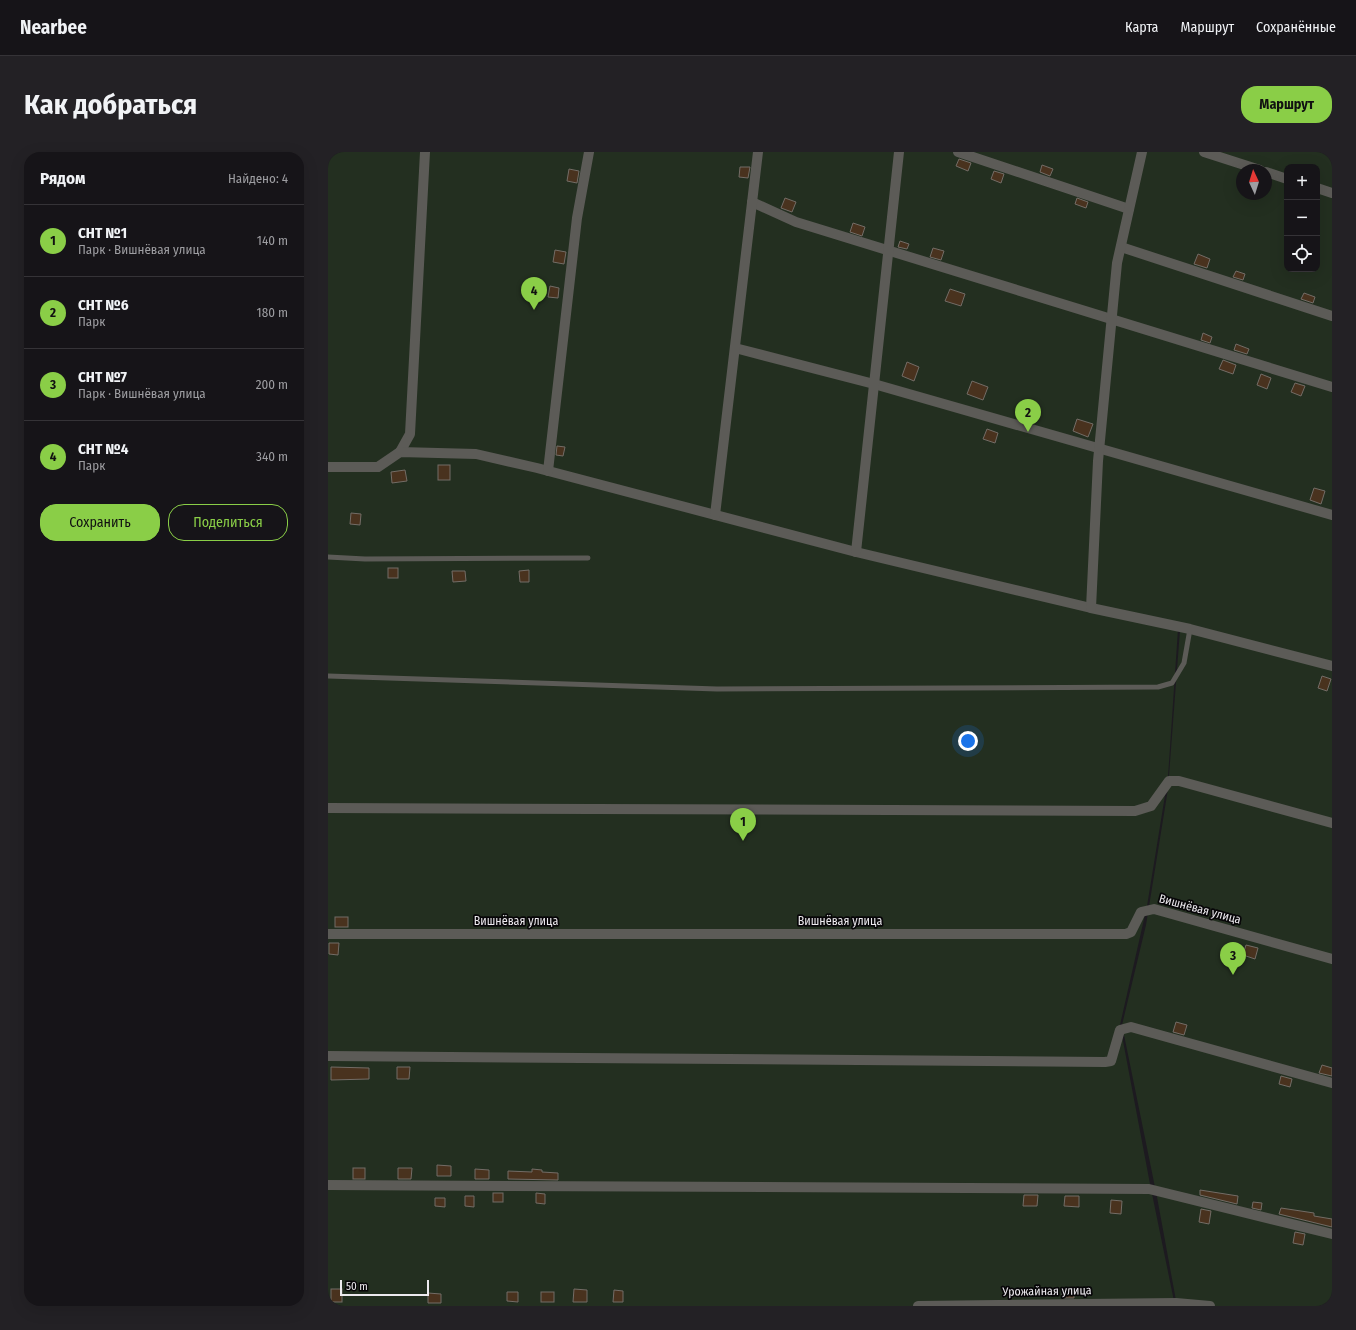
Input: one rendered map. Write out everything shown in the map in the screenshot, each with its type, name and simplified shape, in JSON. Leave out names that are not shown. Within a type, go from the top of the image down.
[{"type":"street","points":[[328,467],[378,468],[400,452],[410,434],[425,152]]},
{"type":"street","points":[[548,471],[577,218],[590,152]]},
{"type":"street","points":[[715,515],[758,152]]},
{"type":"street","points":[[856,552],[899,152]]},
{"type":"street","points":[[958,152],[1129,210]]},
{"type":"street","points":[[1090,608],[1099,448],[1117,262],[1142,152]]},
{"type":"street","points":[[1204,152],[1241,164]]},
{"type":"street","points":[[1272,174],[1284,178]]},
{"type":"street","points":[[1320,189],[1332,193]]},
{"type":"street","points":[[752,202],[796,222],[1332,387]]},
{"type":"street","points":[[1120,247],[1332,316]]},
{"type":"street","points":[[735,348],[874,384],[1332,515]]},
{"type":"street","points":[[400,452],[476,454],[548,471],[856,552],[1090,608],[1190,629],[1332,666]]},
{"type":"street","points":[[328,808],[1136,811],[1152,806],[1169,781],[1179,780],[1332,823]]},
{"type":"street","name":"Вишнёвая улица","points":[[328,934],[1126,934],[1131,932],[1141,912],[1154,910],[1332,959]]},
{"type":"street","points":[[328,1056],[1105,1062],[1110,1061],[1120,1030],[1131,1027],[1332,1083]]},
{"type":"street","points":[[328,1185],[1149,1189],[1332,1234]]},
{"type":"street","name":"Урожайная улица","points":[[918,1306],[1176,1303],[1210,1306]]},
{"type":"lane","points":[[328,557],[365,559],[588,558]]},
{"type":"lane","points":[[328,676],[717,689],[1158,687],[1172,683],[1184,663],[1190,629]]},
{"type":"green space","points":[[328,152],[1332,152],[1332,1306],[1177,1306],[1157,1197],[1122,1025],[1146,925],[1168,789],[1180,630],[1178,629],[1168,777],[1147,906],[1120,1025],[1175,1306],[328,1306]]},
{"type":"building","points":[[959,159],[971,163],[968,171],[956,166]]},
{"type":"building","points":[[1042,165],[1053,169],[1050,176],[1040,172]]},
{"type":"building","points":[[740,167],[750,167],[748,178],[739,177]]},
{"type":"building","points":[[569,169],[579,171],[577,183],[567,181]]},
{"type":"building","points":[[994,171],[1004,174],[1001,183],[991,179]]},
{"type":"building","points":[[785,198],[796,202],[792,212],[781,208]]},
{"type":"building","points":[[1077,198],[1088,202],[1086,208],[1075,204]]},
{"type":"building","points":[[853,223],[865,227],[862,236],[850,232]]},
{"type":"building","points":[[900,241],[909,244],[907,249],[898,247]]},
{"type":"building","points":[[933,248],[944,251],[941,260],[930,257]]},
{"type":"building","points":[[555,250],[566,252],[564,264],[553,262]]},
{"type":"building","points":[[1198,254],[1210,259],[1207,268],[1194,264]]},
{"type":"building","points":[[1236,271],[1245,274],[1243,280],[1233,277]]},
{"type":"building","points":[[550,286],[559,288],[558,298],[548,297]]},
{"type":"building","points":[[950,289],[965,294],[961,306],[945,301]]},
{"type":"building","points":[[1304,293],[1315,297],[1313,303],[1301,299]]},
{"type":"building","points":[[1203,333],[1212,337],[1210,343],[1201,340]]},
{"type":"building","points":[[1236,344],[1249,349],[1247,354],[1234,350]]},
{"type":"building","points":[[1223,360],[1236,365],[1233,374],[1219,369]]},
{"type":"building","points":[[907,362],[919,367],[914,381],[902,376]]},
{"type":"building","points":[[1261,374],[1271,378],[1267,389],[1257,385]]},
{"type":"building","points":[[972,381],[988,387],[983,400],[967,394]]},
{"type":"building","points":[[1295,383],[1305,386],[1301,396],[1291,392]]},
{"type":"building","points":[[1077,419],[1093,424],[1088,437],[1073,431]]},
{"type":"building","points":[[987,429],[998,433],[995,443],[983,439]]},
{"type":"building","points":[[557,446],[565,447],[563,456],[556,455]]},
{"type":"building","points":[[438,465],[450,465],[450,480],[438,480]]},
{"type":"building","points":[[405,470],[407,481],[392,483],[391,472]]},
{"type":"building","points":[[1314,488],[1325,491],[1321,504],[1310,500]]},
{"type":"building","points":[[351,513],[361,514],[360,525],[350,524]]},
{"type":"building","points":[[388,568],[398,568],[398,578],[388,578]]},
{"type":"building","points":[[529,570],[529,582],[520,582],[519,571]]},
{"type":"building","points":[[452,571],[465,571],[466,581],[453,582]]},
{"type":"building","points":[[1322,676],[1331,679],[1327,691],[1318,688]]},
{"type":"building","points":[[335,917],[348,917],[348,927],[335,927]]},
{"type":"building","points":[[329,943],[339,943],[338,955],[329,954]]},
{"type":"building","points":[[1246,945],[1258,948],[1255,959],[1243,955]]},
{"type":"building","points":[[1176,1022],[1187,1025],[1184,1035],[1173,1032]]},
{"type":"building","points":[[1322,1065],[1332,1068],[1332,1076],[1319,1073]]},
{"type":"building","points":[[331,1067],[369,1068],[369,1079],[331,1080]]},
{"type":"building","points":[[397,1067],[410,1067],[409,1079],[397,1079]]},
{"type":"building","points":[[1281,1076],[1292,1079],[1290,1087],[1279,1084]]},
{"type":"building","points":[[437,1165],[451,1166],[451,1176],[437,1176]]},
{"type":"building","points":[[353,1168],[365,1168],[365,1179],[353,1179]]},
{"type":"building","points":[[398,1168],[412,1168],[411,1179],[398,1179]]},
{"type":"building","points":[[475,1169],[489,1170],[489,1179],[475,1179]]},
{"type":"building","points":[[532,1169],[542,1170],[542,1172],[558,1173],[558,1180],[508,1179],[508,1171],[532,1172]]},
{"type":"building","points":[[1200,1190],[1238,1196],[1237,1204],[1200,1195]]},
{"type":"building","points":[[493,1193],[503,1193],[503,1202],[493,1202]]},
{"type":"building","points":[[536,1193],[545,1194],[545,1204],[536,1203]]},
{"type":"building","points":[[1024,1195],[1038,1195],[1037,1206],[1023,1206]]},
{"type":"building","points":[[465,1196],[474,1196],[474,1207],[465,1206]]},
{"type":"building","points":[[1065,1196],[1079,1196],[1079,1207],[1064,1206]]},
{"type":"building","points":[[435,1198],[445,1198],[445,1207],[435,1206]]},
{"type":"building","points":[[1111,1200],[1122,1201],[1121,1214],[1110,1213]]},
{"type":"building","points":[[1253,1202],[1262,1203],[1261,1210],[1252,1208]]},
{"type":"building","points":[[1281,1208],[1314,1213],[1314,1216],[1332,1219],[1332,1227],[1279,1214]]},
{"type":"building","points":[[1201,1209],[1211,1211],[1209,1224],[1199,1222]]},
{"type":"building","points":[[1295,1232],[1305,1234],[1303,1245],[1293,1243]]},
{"type":"building","points":[[331,1289],[342,1289],[342,1302],[331,1302]]},
{"type":"building","points":[[574,1289],[587,1290],[587,1302],[573,1302]]},
{"type":"building","points":[[1062,1289],[1074,1290],[1074,1298],[1062,1298]]},
{"type":"building","points":[[614,1290],[623,1291],[623,1302],[613,1302]]},
{"type":"building","points":[[507,1292],[518,1292],[518,1302],[507,1301]]},
{"type":"building","points":[[541,1292],[554,1292],[554,1302],[541,1302]]},
{"type":"building","points":[[428,1293],[441,1294],[441,1303],[428,1303]]},
{"type":"place","name":"СНТ №4","points":[[534,310]]},
{"type":"place","name":"СНТ №6","points":[[1028,432]]},
{"type":"place","name":"СНТ №1","points":[[743,841]]},
{"type":"place","name":"СНТ №7","points":[[1233,975]]}]
